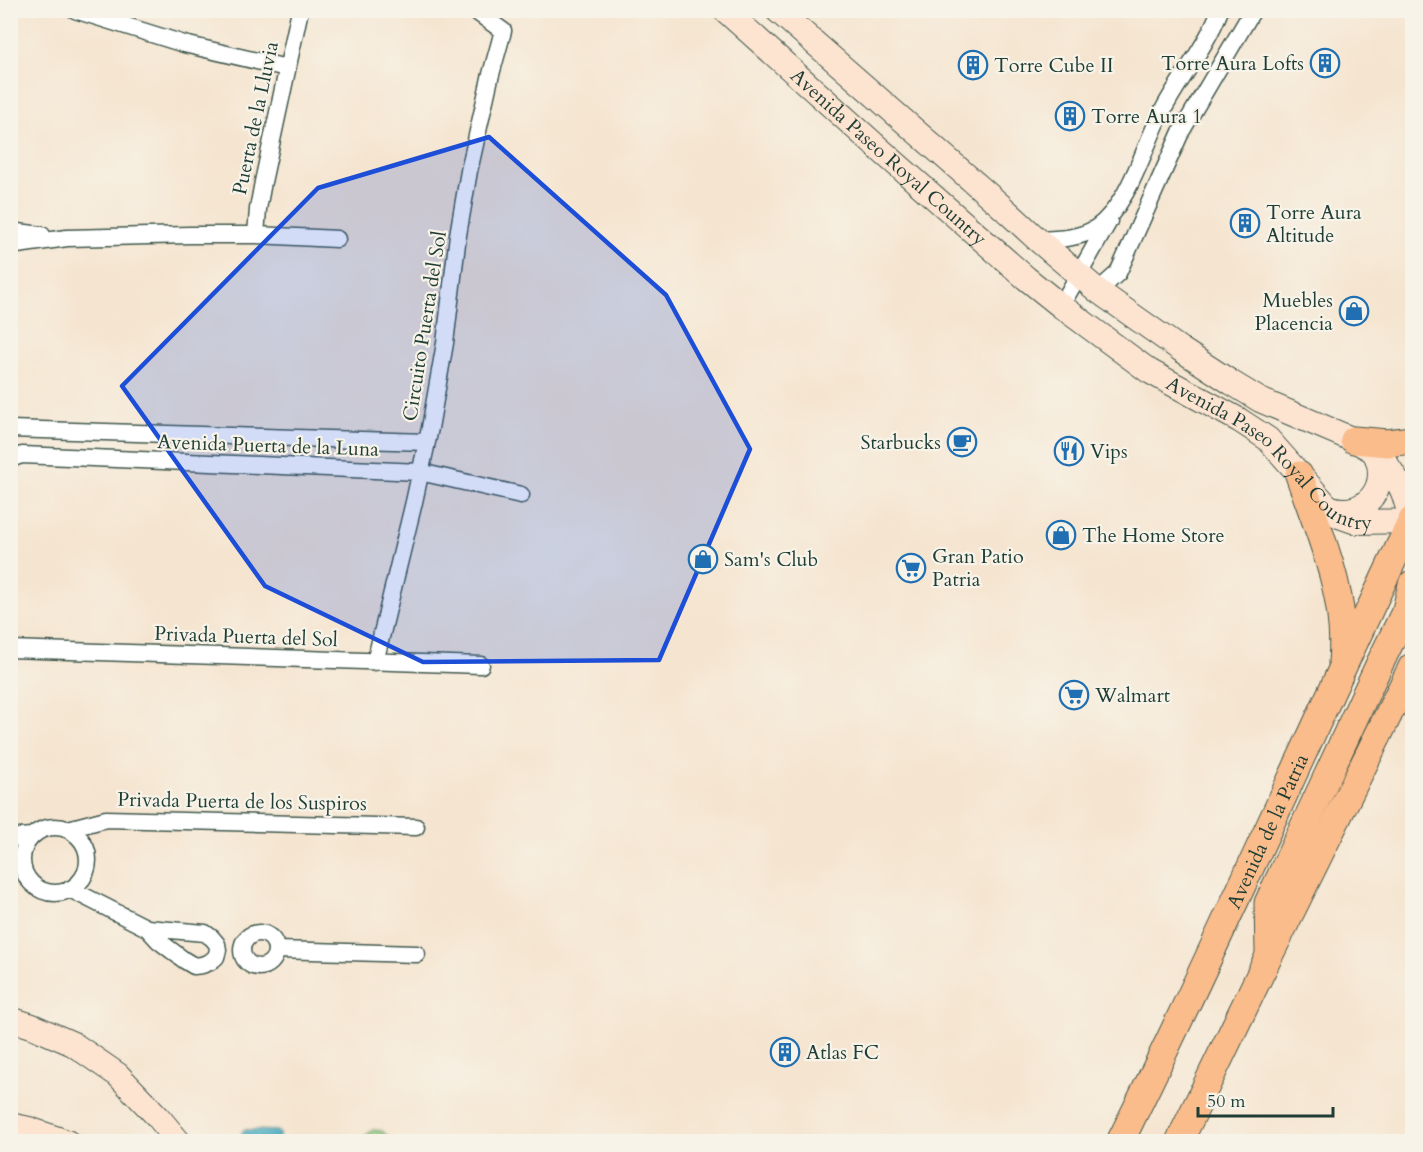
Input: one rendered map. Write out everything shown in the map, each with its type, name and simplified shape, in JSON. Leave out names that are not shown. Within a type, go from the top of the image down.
[{"type":"main road","points":[[1364,445],[1413,440]]},
{"type":"main road","points":[[1299,475],[1332,573],[1338,599],[1343,633],[1340,676]]},
{"type":"main road","points":[[1412,521],[1413,530]]},
{"type":"main road","name":"Avenida de la Patria","points":[[1120,1142],[1412,521]]},
{"type":"main road","points":[[1269,956],[1268,903],[1406,610],[1413,585]]},
{"type":"main road","points":[[1179,1142],[1413,667]]},
{"type":"street","points":[[75,10],[183,44],[287,68]]},
{"type":"street","name":"Puerta de la Lluvia","points":[[256,235],[260,200],[300,10]]},
{"type":"street","name":"Circuito Puerta del Sol","points":[[375,662],[427,442],[446,343],[458,235],[469,171],[503,31],[474,10]]},
{"type":"street","name":"Avenida Paseo Royal Country","points":[[725,10],[1026,278],[1149,370],[1239,420],[1268,439],[1329,508],[1339,516],[1356,522],[1412,521],[1403,492],[1383,459],[1364,445],[1260,399],[1232,383],[1098,291],[777,10]]},
{"type":"street","points":[[1061,306],[1126,191],[1161,113],[1203,45],[1220,10]]},
{"type":"street","points":[[1061,306],[1091,296],[1118,273],[1181,132],[1253,10]]},
{"type":"street","points":[[768,49],[783,39],[791,41],[826,70],[834,74],[853,77]]},
{"type":"street","points":[[934,196],[951,187],[959,189],[1012,234],[1024,239],[1038,240],[1080,235],[1095,228],[1117,207]]},
{"type":"street","points":[[10,231],[67,238]]},
{"type":"street","points":[[10,246],[67,238],[190,235],[337,239]]},
{"type":"street","points":[[1149,370],[1163,361],[1170,361],[1232,394],[1260,399]]},
{"type":"street","name":"Avenida Puerta de la Luna","points":[[10,429],[427,442]]},
{"type":"street","points":[[182,434],[182,462]]},
{"type":"street","points":[[1329,508],[1353,509],[1361,506],[1373,496],[1381,478],[1381,468],[1378,459],[1364,445]]},
{"type":"street","name":"Avenida Puerta de la Luna","points":[[10,459],[22,455],[420,472],[521,495]]},
{"type":"street","name":"Privada Puerta del Sol","points":[[10,649],[481,665]]},
{"type":"street","name":"Privada Puerta de los Suspiros","points":[[68,829],[106,819],[416,826]]},
{"type":"street","points":[[10,879],[31,884],[50,893],[70,890],[80,882],[86,871],[88,858],[86,846],[78,836],[68,829],[55,826],[42,829],[31,836],[24,847],[21,860],[24,873],[31,884]]},
{"type":"street","points":[[10,838],[31,836]]},
{"type":"street","points":[[70,890],[147,928],[159,941],[194,966],[210,962],[216,957],[217,944],[205,933],[147,928]]},
{"type":"street","points":[[259,932],[272,938],[277,950],[272,963],[259,968],[247,963],[241,950],[246,938],[259,932]]},
{"type":"street","points":[[218,950],[241,950]]},
{"type":"street","points":[[277,950],[417,954]]},
{"type":"street","points":[[10,1019],[74,1044],[118,1075],[178,1142]]},
{"type":"street","points":[[10,1125],[67,1142]]},
{"type":"highlighted area","points":[[489,137],[666,295],[750,449],[659,660],[423,662],[265,586],[122,386],[318,188]]},
{"type":"green space","points":[[373,1130],[382,1131],[392,1141],[359,1141]]},
{"type":"water","points":[[246,1130],[276,1131],[279,1133],[279,1141],[242,1141],[242,1132]]},
{"type":"place","name":"Torre Aura Lofts","points":[[1325,63]]},
{"type":"place","name":"Torre Cube II","points":[[973,65]]},
{"type":"place","name":"Torre Aura 1","points":[[1070,116]]},
{"type":"place","name":"Torre Aura Altitude","points":[[1245,223]]},
{"type":"place","name":"Muebles Placencia","points":[[1354,311]]},
{"type":"place","name":"Starbucks","points":[[962,442]]},
{"type":"place","name":"Vips","points":[[1069,451]]},
{"type":"place","name":"The Home Store","points":[[1061,535]]},
{"type":"place","name":"Sam's Club","points":[[703,559]]},
{"type":"place","name":"Gran Patio Patria","points":[[911,568]]},
{"type":"place","name":"Walmart","points":[[1074,695]]},
{"type":"place","name":"Atlas FC","points":[[785,1052]]}]
